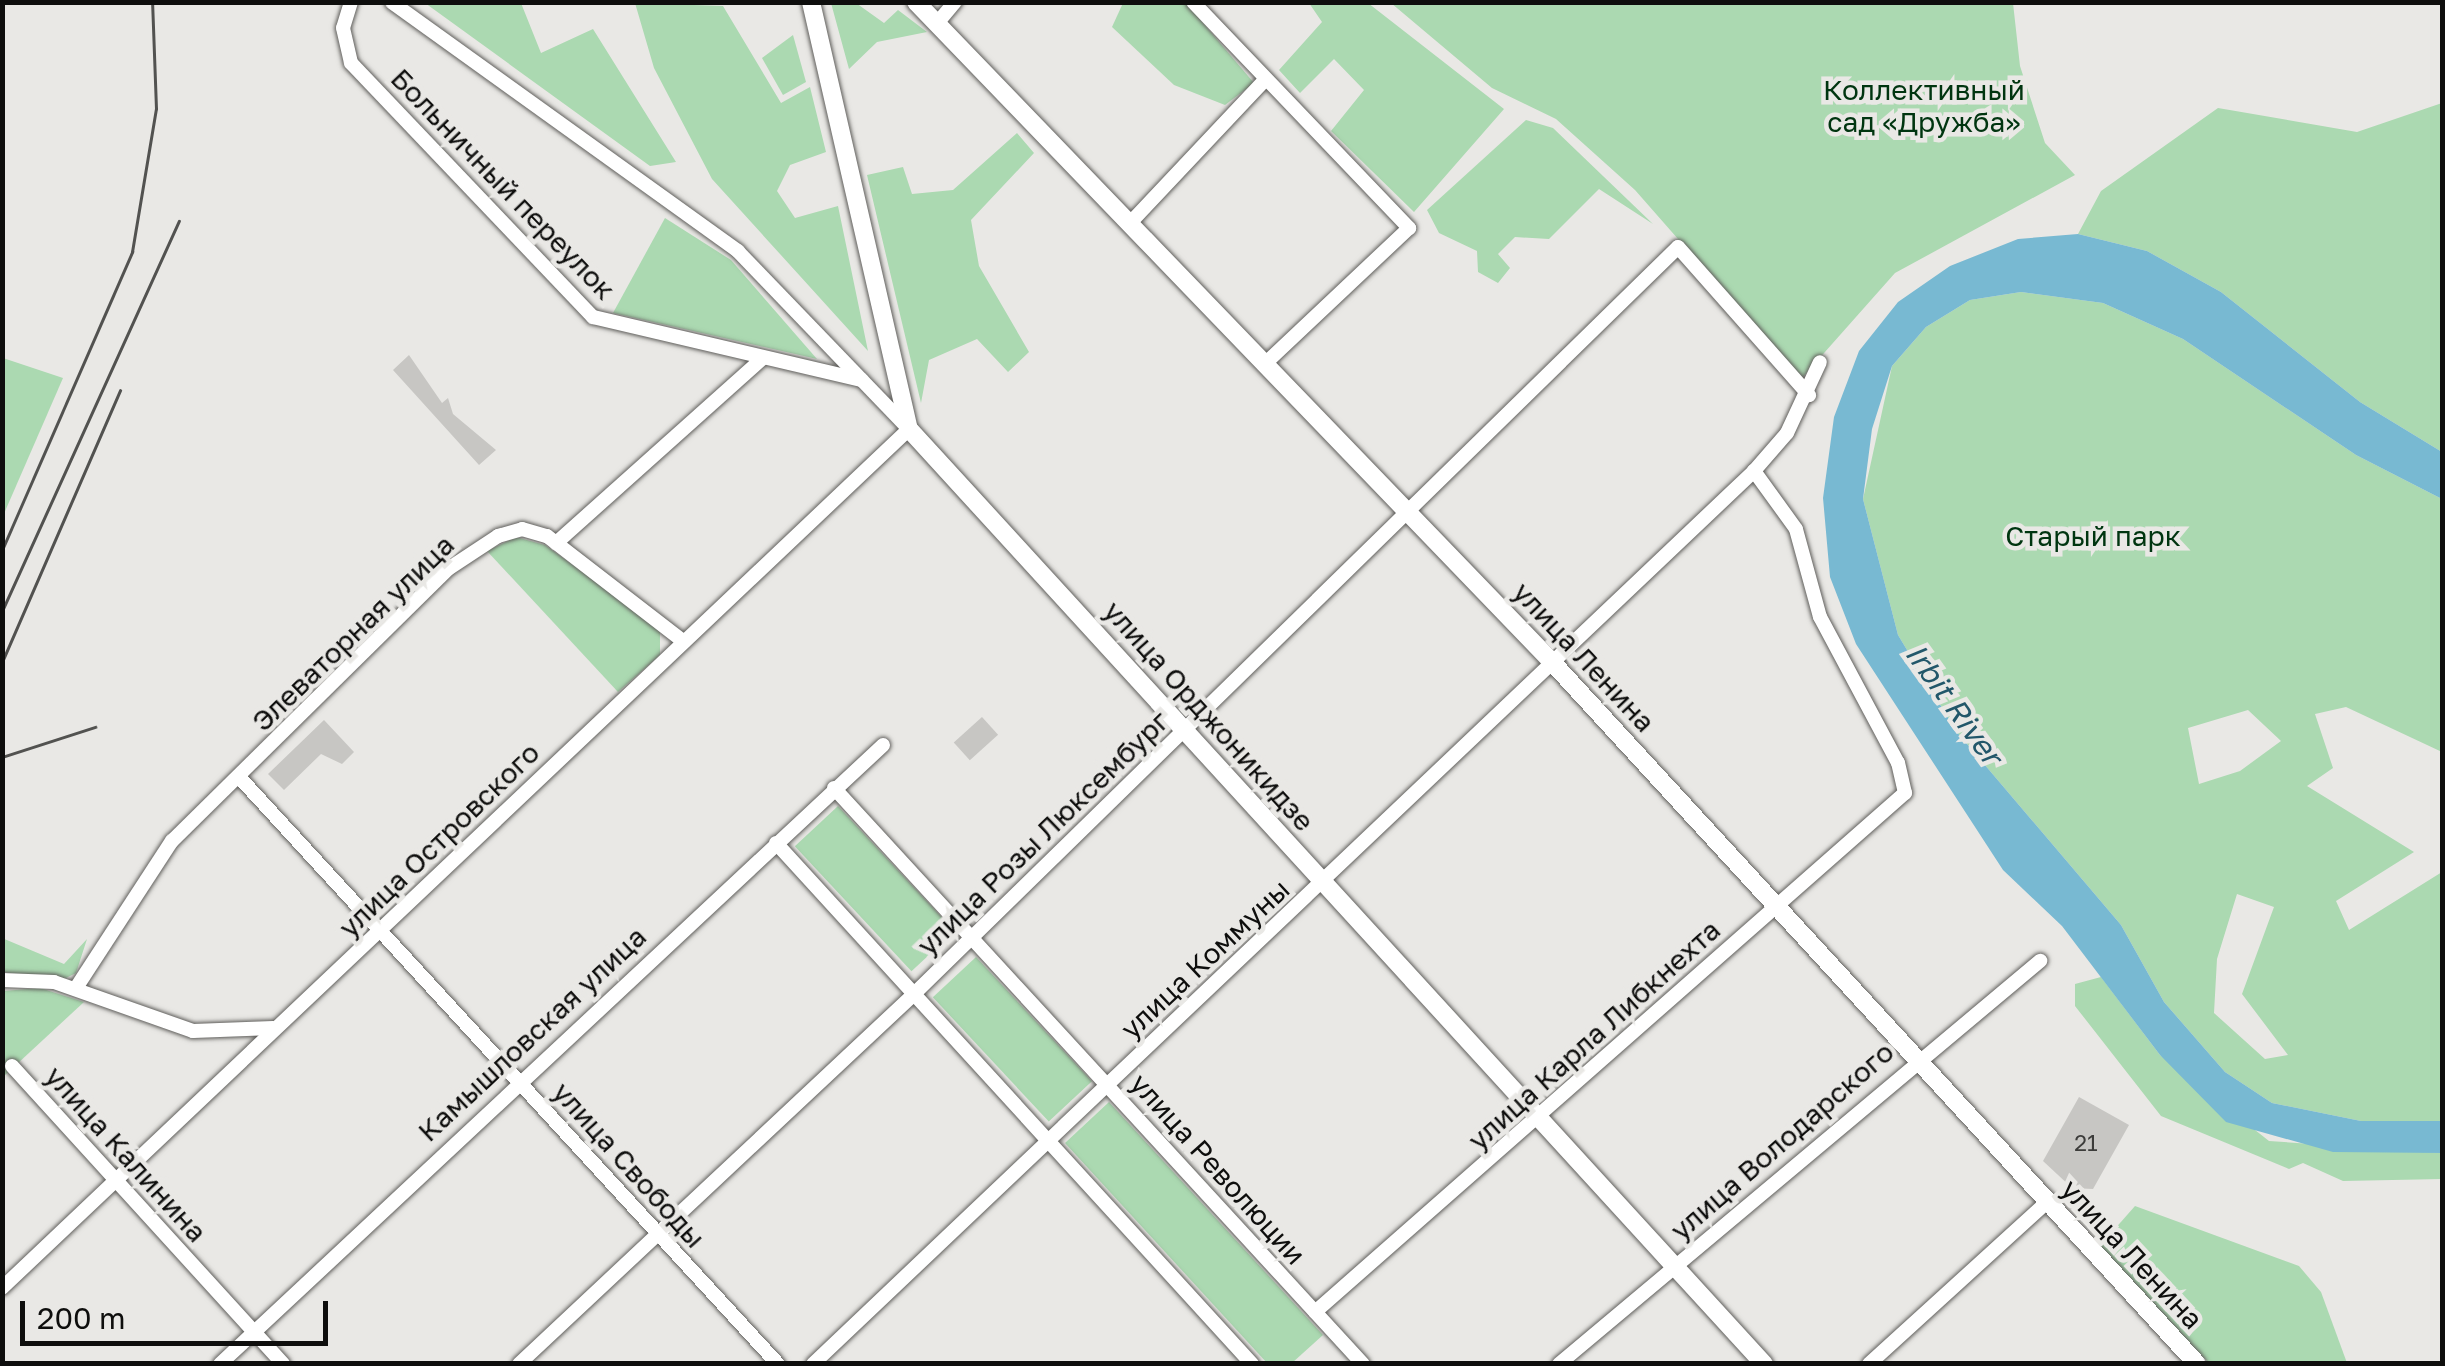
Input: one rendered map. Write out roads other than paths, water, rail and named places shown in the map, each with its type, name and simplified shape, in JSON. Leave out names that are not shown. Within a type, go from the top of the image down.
[{"type":"main road","name":"улица Орджоникидзе","points":[[811,2],[910,429],[1764,1364]]},
{"type":"main road","name":"улица Ленина","points":[[916,2],[939,21],[1132,221],[1552,662],[2197,1364]]},
{"type":"street","name":"Больничный переулок","points":[[351,2],[343,28],[351,63],[593,317],[862,380]]},
{"type":"street","points":[[392,2],[738,251],[910,429]]},
{"type":"street","points":[[939,21],[955,2]]},
{"type":"street","points":[[1193,2],[1264,81],[1409,228],[1267,362]]},
{"type":"street","points":[[1132,221],[1264,81]]},
{"type":"street","name":"улица Розы Люксембург","points":[[520,1364],[915,992],[1678,246],[1808,395]]},
{"type":"street","points":[[684,642],[556,543],[762,359]]},
{"type":"street","name":"улица Коммуны","points":[[813,1364],[1754,471],[1808,395],[1820,362]]},
{"type":"street","name":"улица Островского","points":[[2,1288],[274,1028],[383,932],[910,429]]},
{"type":"street","name":"улица Карла Либкнехта","points":[[1315,1312],[1904,794],[1898,763],[1820,617],[1796,529],[1754,471]]},
{"type":"street","name":"Элеваторная улица","points":[[76,988],[172,840],[240,778],[448,570],[510,531],[556,543]]},
{"type":"street","name":"Камышловская улица","points":[[220,1364],[518,1080],[883,745]]},
{"type":"street","name":"улица Свободы","points":[[240,778],[778,1364]]},
{"type":"street","name":"улица Революции","points":[[834,788],[1362,1364]]},
{"type":"street","points":[[776,843],[1252,1364]]},
{"type":"street","name":"улица Володарского","points":[[1559,1364],[1916,1058],[2040,961]]},
{"type":"street","points":[[2,980],[76,988],[193,1031],[274,1028]]},
{"type":"street","name":"улица Калинина","points":[[12,1066],[283,1364]]},
{"type":"street","points":[[1869,1364],[2046,1203]]},
{"type":"water","points":[[2078,234],[2147,251],[2221,292],[2360,402],[2442,452],[2442,499],[2356,455],[2183,339],[2103,303],[2021,292],[1970,300],[1926,327],[1892,366],[1872,429],[1863,499],[1898,635],[1956,731],[2121,925],[2164,1002],[2225,1072],[2272,1103],[2361,1121],[2442,1121],[2442,1153],[2333,1152],[2226,1122],[2160,1055],[2062,926],[2003,870],[1856,644],[1830,577],[1823,498],[1834,417],[1859,351],[1898,302],[1950,266],[2018,239]]},
{"type":"railway","points":[[2,550],[132,252],[156,109],[152,2]]},
{"type":"railway","points":[[2,611],[179,221]]},
{"type":"railway","points":[[2,662],[120,390]]},
{"type":"railway","points":[[2,757],[95,727]]},
{"type":"park label","name":"Коллективный сад «Дружба»","points":[[1924,106]]},
{"type":"park label","name":"Старый парк","points":[[2093,536]]},
{"type":"water label","name":"Irbit River","points":[[1954,704]]}]
